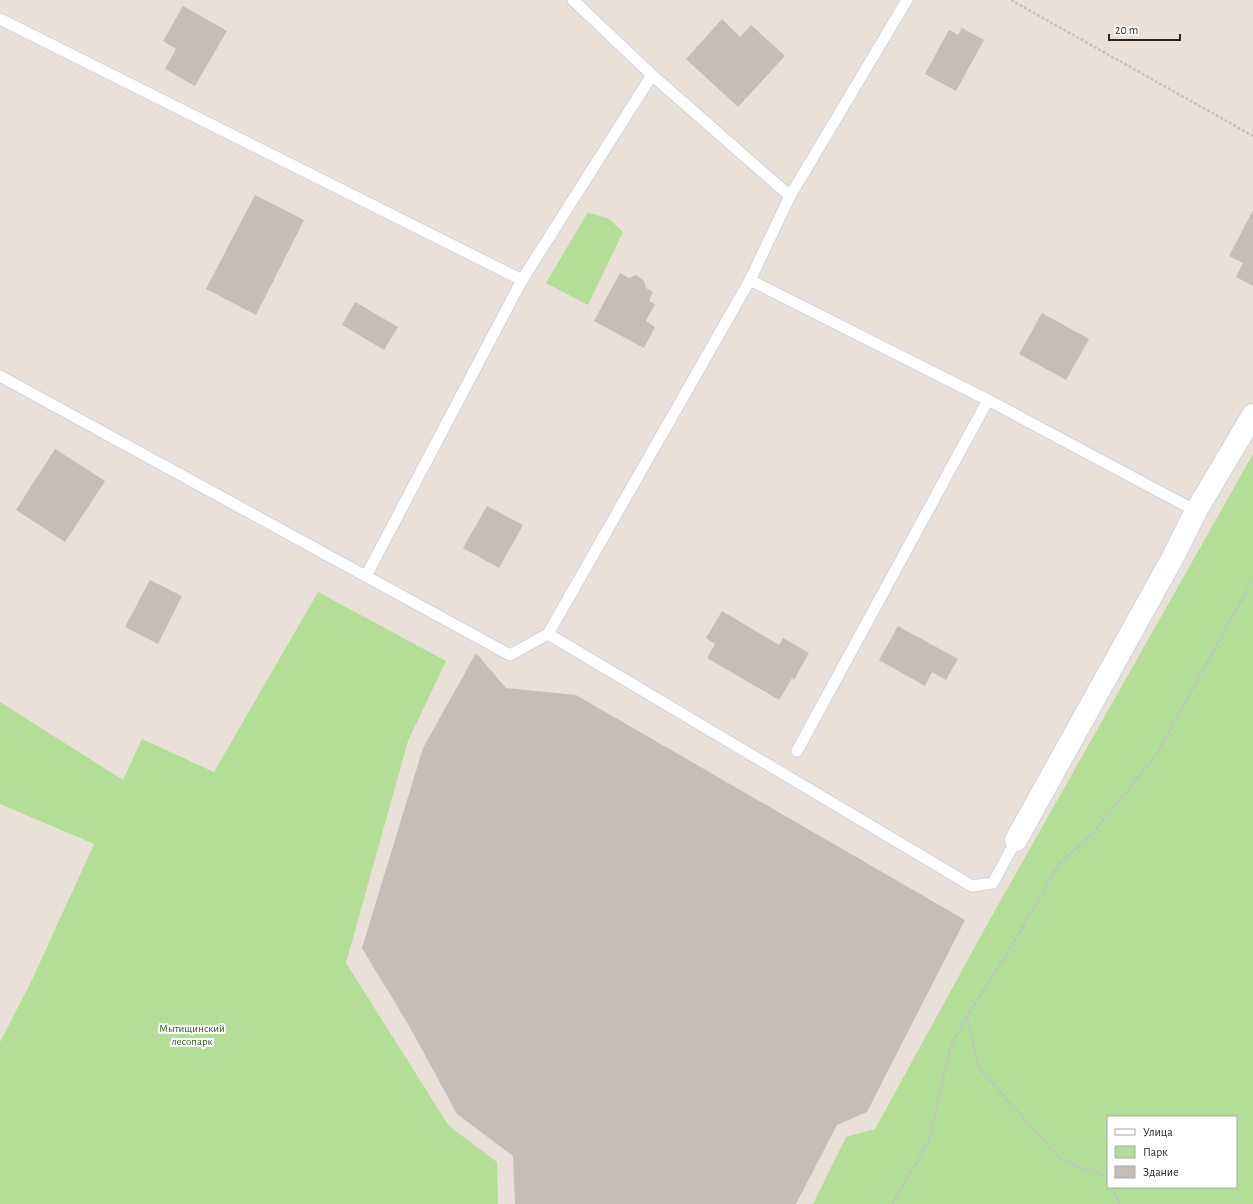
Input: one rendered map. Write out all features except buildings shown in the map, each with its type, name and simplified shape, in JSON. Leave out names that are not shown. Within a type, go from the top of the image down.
[{"type":"street","points":[[1016,840],[1173,557],[1196,511],[1253,415]]},
{"type":"lane","points":[[573,0],[652,75],[790,196]]},
{"type":"lane","points":[[0,376],[510,654],[548,634],[750,280],[790,196],[907,0]]},
{"type":"lane","points":[[0,19],[522,280]]},
{"type":"lane","points":[[366,576],[522,280],[652,75]]},
{"type":"lane","points":[[750,280],[988,400],[1196,511]]},
{"type":"lane","points":[[797,751],[988,400]]},
{"type":"lane","points":[[548,634],[972,886],[993,883],[1016,840]]},
{"type":"path","points":[[1011,0],[1253,136]]},
{"type":"path","points":[[892,1204],[929,1141],[950,1048],[967,1016],[1008,952],[1059,864],[1092,835],[1157,754],[1253,579]]},
{"type":"path","points":[[967,1016],[979,1068],[1061,1160],[1107,1177]]},
{"type":"path","points":[[1112,1188],[1120,1204]]},
{"type":"green space","points":[[588,212],[609,219],[623,232],[588,305],[546,283]]},
{"type":"green space","points":[[1253,454],[1253,1204],[813,1204],[846,1137],[875,1129],[989,921]]},
{"type":"green space","name":"Мытищинский лесопарк","points":[[318,592],[446,661],[408,741],[346,963],[449,1126],[497,1162],[498,1204],[0,1204],[0,1042],[31,982],[94,844],[0,804],[0,702],[123,780],[142,739],[214,772]]}]
